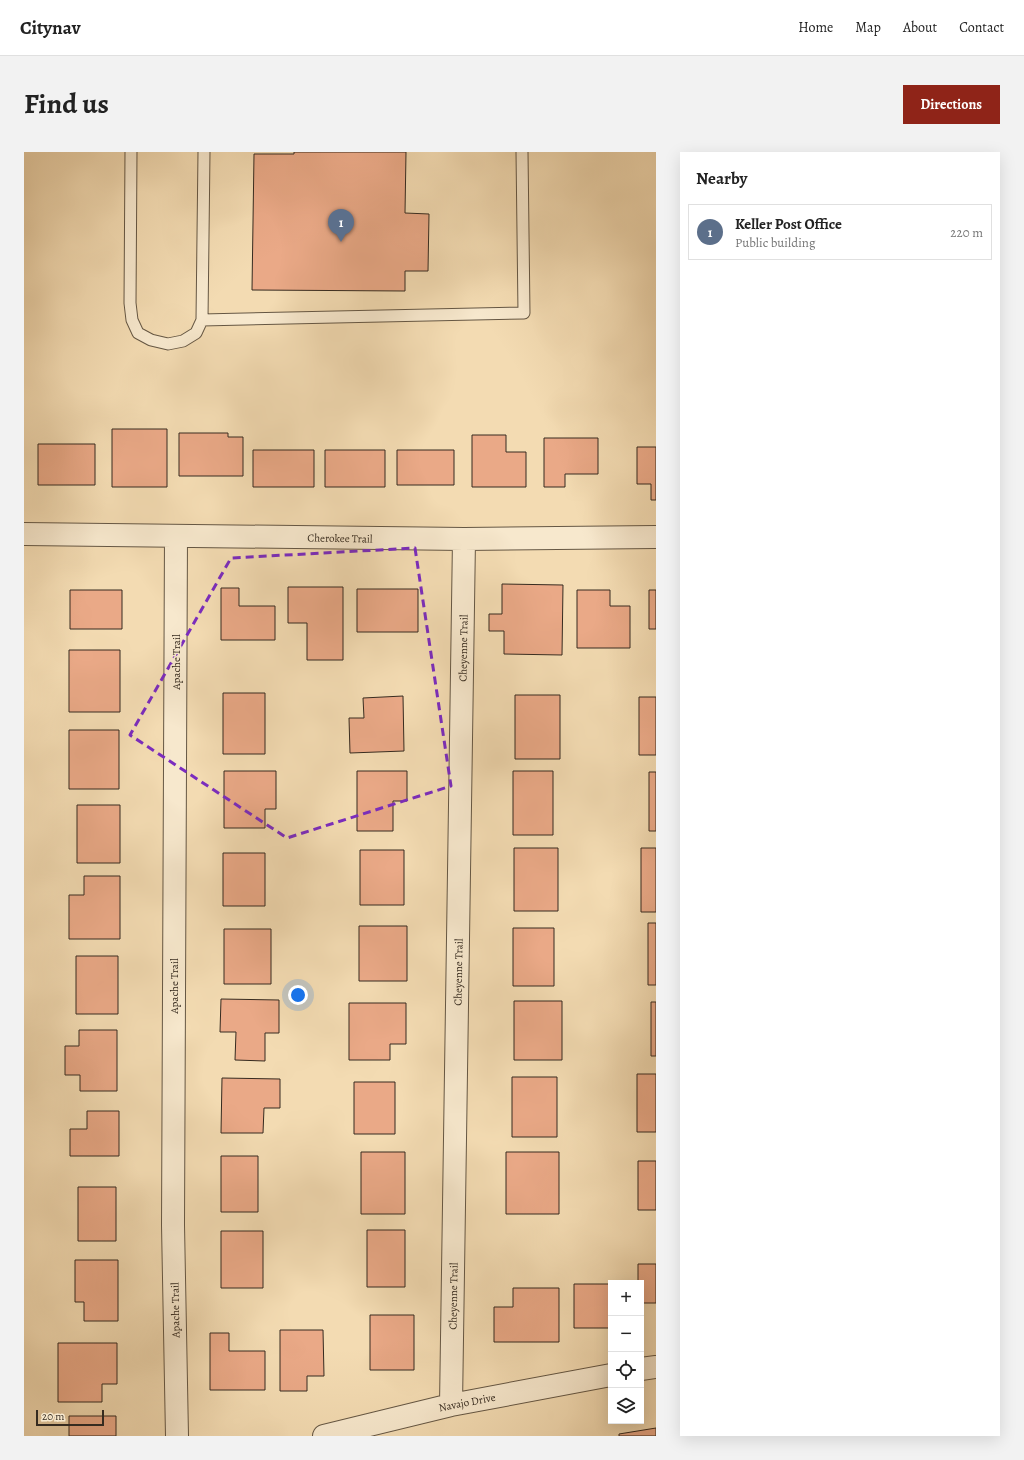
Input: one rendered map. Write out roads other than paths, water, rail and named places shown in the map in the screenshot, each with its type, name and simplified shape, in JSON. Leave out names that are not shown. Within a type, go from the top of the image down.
[{"type":"street","name":"Cherokee Trail","points":[[24,534],[464,539],[656,537]]},
{"type":"street","name":"Apache Trail","points":[[176,536],[173,1225],[177,1436]]},
{"type":"street","name":"Cheyenne Trail","points":[[452,1405],[464,539]]},
{"type":"street","points":[[644,1369],[656,1367]]},
{"type":"street","name":"Navajo Drive","points":[[324,1436],[452,1405],[608,1376]]},
{"type":"lane","points":[[131,152],[130,303],[132,320],[138,333],[151,340],[168,344],[183,341],[196,334],[202,320],[204,152]]},
{"type":"lane","points":[[202,320],[524,312],[522,152]]},
{"type":"place","name":"Keller Post Office","points":[[341,242]]}]
